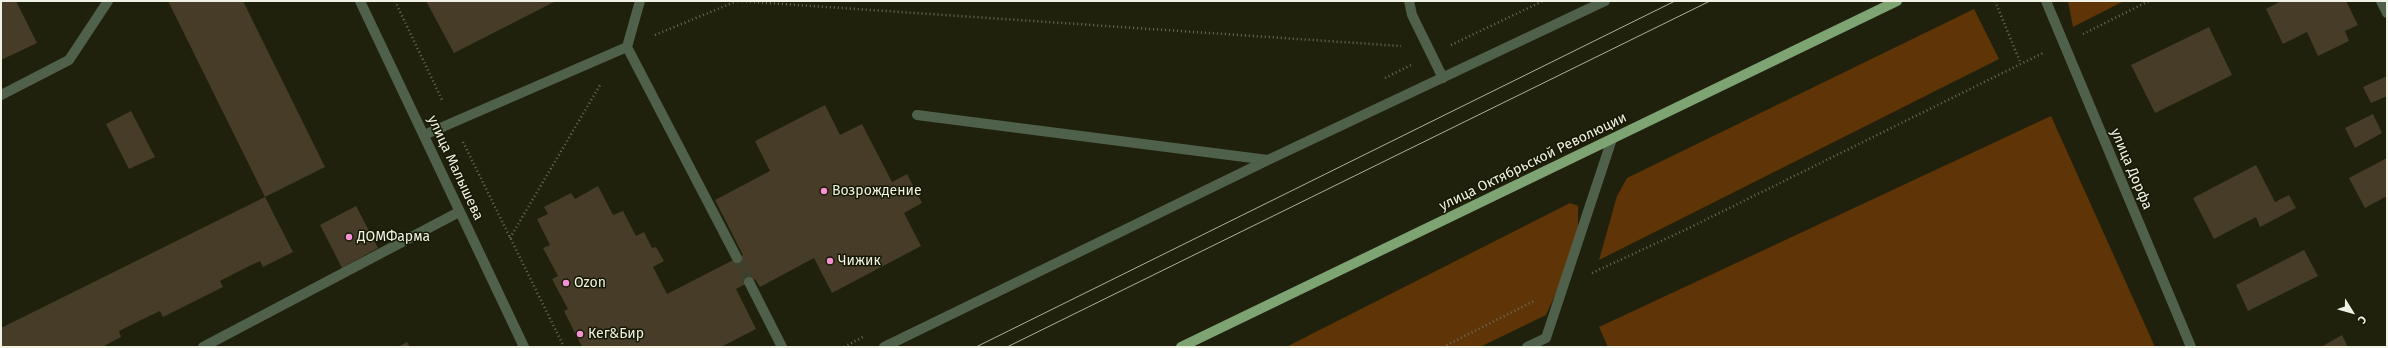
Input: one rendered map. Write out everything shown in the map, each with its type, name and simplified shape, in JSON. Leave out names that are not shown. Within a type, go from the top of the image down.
[{"type":"main road","name":"улица Октябрьской Революции","points":[[1181,347],[1897,1]]},
{"type":"street","points":[[1,95],[69,60],[108,1]]},
{"type":"street","name":"улица Малышева","points":[[360,1],[524,347]]},
{"type":"street","points":[[640,1],[627,47],[737,258]]},
{"type":"street","points":[[1409,1],[1412,15],[1443,78]]},
{"type":"street","points":[[884,347],[1268,160],[1604,1]]},
{"type":"street","name":"улица Дорфа","points":[[2046,1],[2191,347]]},
{"type":"street","points":[[2382,1],[2387,13]]},
{"type":"street","points":[[424,135],[627,47]]},
{"type":"street","points":[[917,115],[1268,160]]},
{"type":"street","points":[[1527,347],[1546,338],[1612,139]]},
{"type":"street","points":[[203,347],[459,212]]},
{"type":"street","points":[[749,282],[782,347]]},
{"type":"path","points":[[395,1],[564,347]]},
{"type":"path","points":[[627,47],[738,1],[1428,48]]},
{"type":"path","points":[[1995,1],[2021,64]]},
{"type":"path","points":[[1443,347],[1564,286],[1687,229],[2149,1]]},
{"type":"path","points":[[510,238],[601,83]]},
{"type":"shaded area","points":[[2068,1],[2124,1],[2073,27]]},
{"type":"shaded area","points":[[1974,9],[1999,59],[1599,260],[1617,196],[1627,178]]},
{"type":"shaded area","points":[[2051,116],[2155,347],[1608,347],[1599,327]]},
{"type":"shaded area","points":[[1570,203],[1578,206],[1578,244],[1546,315],[1480,347],[1286,347]]},
{"type":"building","points":[[1,1],[16,1],[37,43],[1,60]]},
{"type":"building","points":[[168,1],[243,1],[325,167],[265,197]]},
{"type":"building","points":[[426,1],[556,1],[454,53]]},
{"type":"building","points":[[2281,1],[2346,1],[2358,25],[2345,31],[2349,41],[2318,56],[2307,32],[2283,44],[2266,9]]},
{"type":"building","points":[[2209,27],[2232,75],[2155,113],[2131,65]]},
{"type":"building","points":[[2387,76],[2387,96],[2371,103],[2363,87]]},
{"type":"building","points":[[825,105],[840,135],[862,124],[892,182],[907,174],[922,203],[904,213],[921,246],[832,293],[814,258],[760,287],[755,279],[736,289],[756,329],[721,347],[582,347],[564,311],[568,309],[552,279],[558,276],[543,248],[550,245],[537,219],[548,214],[544,207],[571,193],[575,199],[598,186],[613,215],[623,211],[636,236],[644,232],[652,248],[656,247],[664,261],[653,267],[667,294],[743,255],[715,200],[770,171],[755,141]]},
{"type":"building","points":[[131,111],[155,157],[129,169],[106,124]]},
{"type":"building","points":[[2373,114],[2382,133],[2355,148],[2345,128]]},
{"type":"building","points":[[2387,158],[2387,196],[2365,208],[2349,178]]},
{"type":"building","points":[[2256,165],[2275,202],[2289,195],[2296,208],[2260,227],[2256,217],[2214,239],[2193,198]]},
{"type":"building","points":[[265,197],[293,252],[263,267],[260,261],[243,269],[220,281],[223,287],[163,317],[160,311],[141,320],[119,331],[121,337],[102,347],[1,347],[1,328]]},
{"type":"building","name":"ДОМФарма","points":[[356,206],[378,248],[342,268],[320,225]]},
{"type":"building","points":[[2304,250],[2318,276],[2248,311],[2236,285]]},
{"type":"building","points":[[2342,335],[2348,347],[2321,347]]},
{"type":"building","points":[[407,342],[410,347],[398,347]]},
{"type":"tunnel","points":[[737,258],[749,282]]},
{"type":"tram line","points":[[976,347],[1675,1]]},
{"type":"tram line","points":[[1007,347],[1710,1]]},
{"type":"place","name":"Возрождение","points":[[824,191]]},
{"type":"place","name":"ДОМФарма","points":[[349,237]]},
{"type":"place","name":"Чижик","points":[[830,261]]},
{"type":"place","name":"Ozon","points":[[566,283]]},
{"type":"place","name":"Кег&Бир","points":[[580,334]]}]
